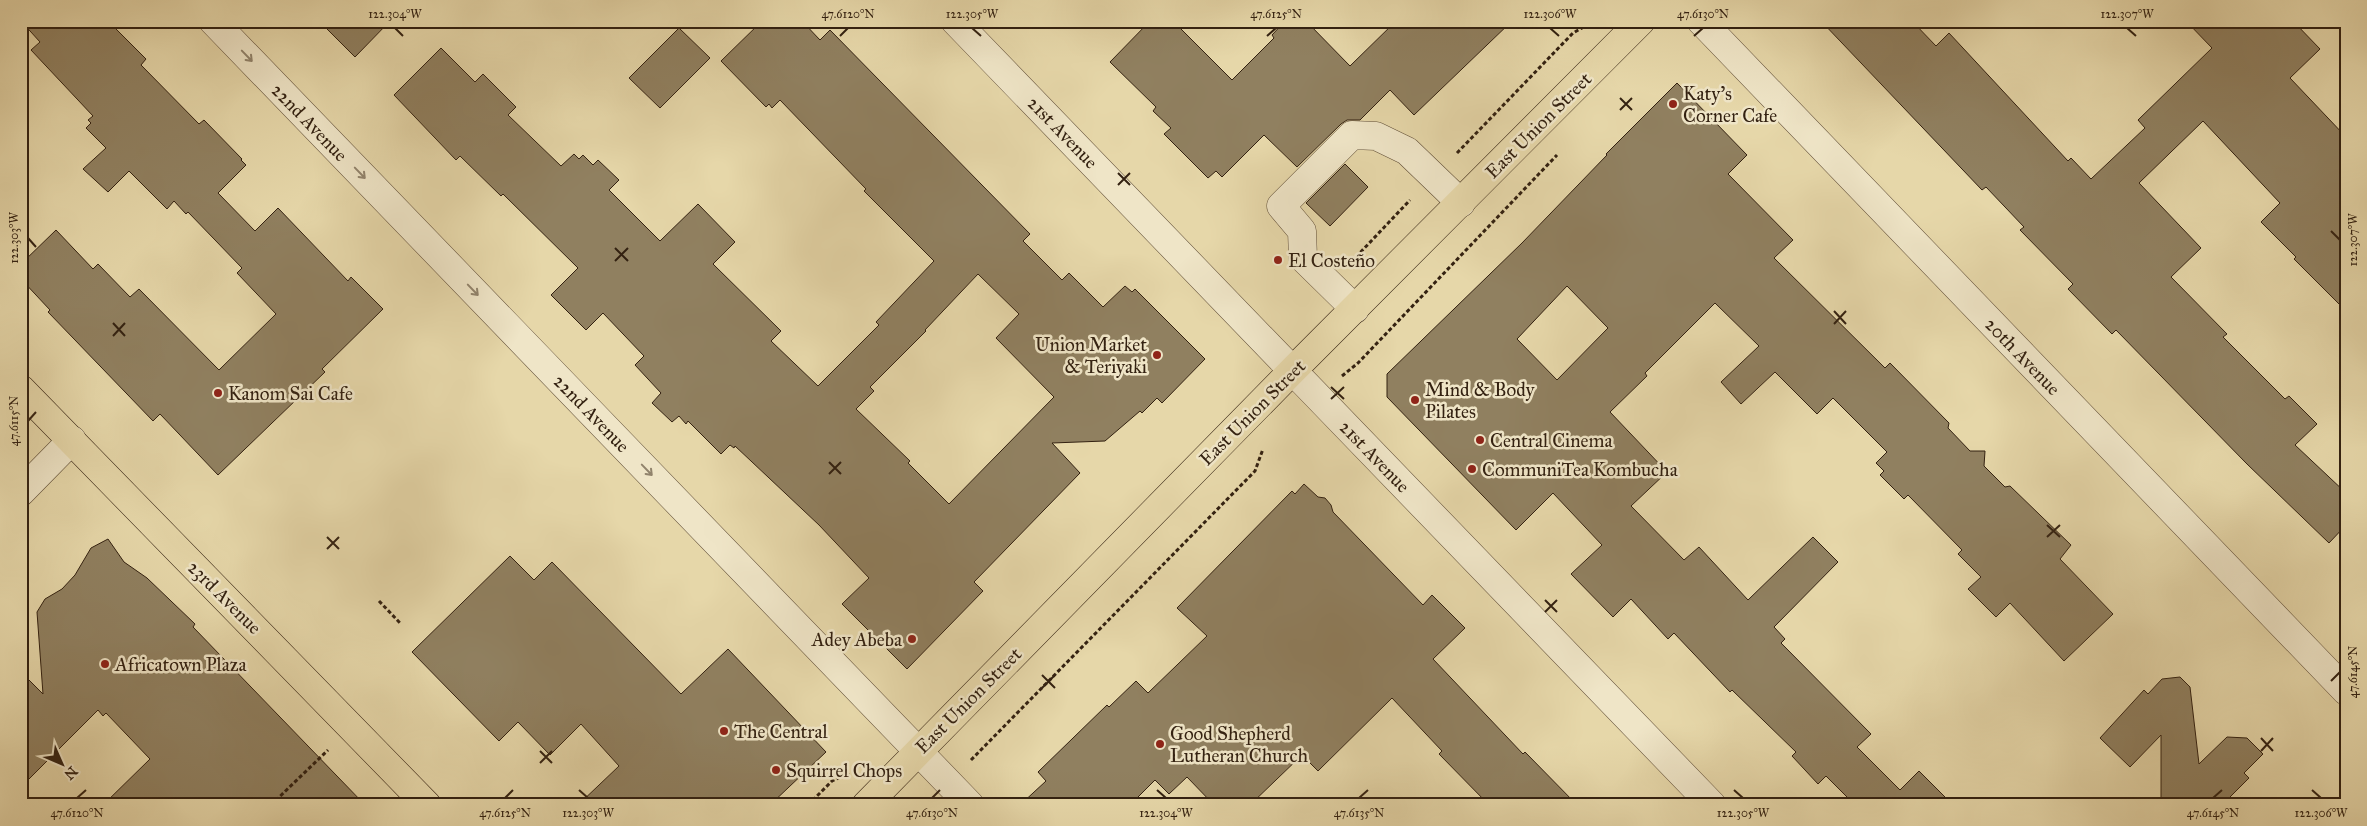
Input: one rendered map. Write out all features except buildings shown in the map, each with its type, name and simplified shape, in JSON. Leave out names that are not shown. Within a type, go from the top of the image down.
[{"type":"main road","name":"East Union Street","points":[[866,805],[1293,370],[1641,21]]},
{"type":"main road","name":"23rd Avenue","points":[[21,389],[427,805]]},
{"type":"street","name":"22nd Avenue","points":[[213,21],[970,805]]},
{"type":"street","name":"21st Avenue","points":[[955,21],[1712,805]]},
{"type":"street","name":"20th Avenue","points":[[1701,21],[2346,692]]},
{"type":"street","points":[[1355,308],[1303,258],[1302,231],[1281,206],[1352,135],[1376,136],[1407,151],[1461,202]]},
{"type":"street","points":[[21,492],[72,440]]},
{"type":"path","points":[[1452,157],[1573,33],[1594,22]]},
{"type":"path","points":[[1354,258],[1416,195]]},
{"type":"path","points":[[1358,363],[1500,215]]},
{"type":"path","points":[[981,750],[1255,470],[1267,442]]},
{"type":"path","points":[[379,601],[401,624]]},
{"type":"path","points":[[271,805],[328,749]]},
{"type":"path","points":[[808,805],[835,778],[853,772]]},
{"type":"place","name":"Katy's Corner Cafe","points":[[1673,104]]},
{"type":"place","name":"El Costeño","points":[[1278,260]]},
{"type":"place","name":"Union Market & Teriyaki","points":[[1157,355]]},
{"type":"place","name":"Kanom Sai Cafe","points":[[218,393]]},
{"type":"place","name":"Mind & Body Pilates","points":[[1415,400]]},
{"type":"place","name":"Central Cinema","points":[[1480,440]]},
{"type":"place","name":"CommuniTea Kombucha","points":[[1472,469]]},
{"type":"place","name":"Adey Abeba","points":[[912,639]]},
{"type":"place","name":"Africatown Plaza","points":[[105,664]]},
{"type":"place","name":"The Central","points":[[724,731]]},
{"type":"place","name":"Good Shepherd Lutheran Church","points":[[1160,744]]},
{"type":"place","name":"Squirrel Chops","points":[[776,770]]}]
